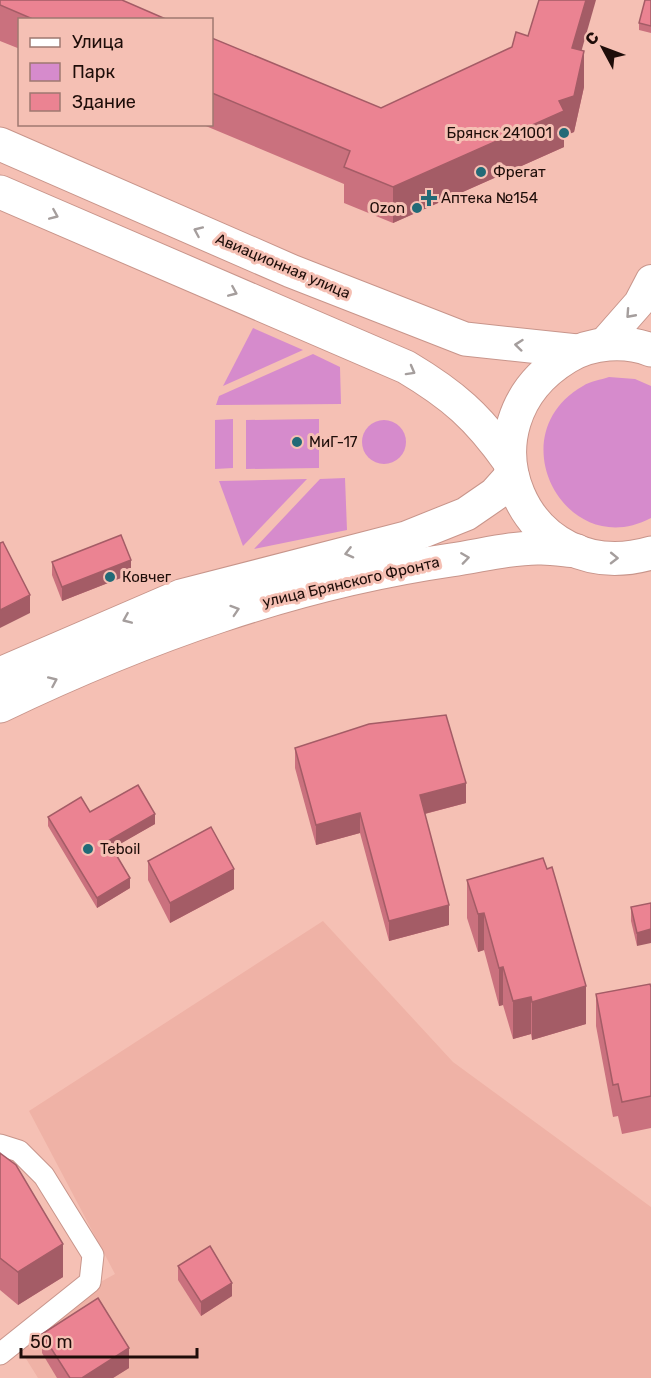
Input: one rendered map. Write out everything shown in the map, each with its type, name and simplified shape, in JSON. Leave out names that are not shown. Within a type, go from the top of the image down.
[{"type":"main road","name":"Авиационная улица","points":[[0,144],[291,271],[465,339],[590,347],[639,345],[651,350]]},
{"type":"main road","points":[[0,192],[406,368],[446,391],[486,428],[511,468],[521,500],[535,522],[554,539],[577,552],[612,559],[651,553]]},
{"type":"main road","points":[[511,468],[512,427],[525,395],[547,369],[590,347],[639,303],[651,280]]},
{"type":"main road","name":"улица Брянского Фронта","points":[[0,674],[181,597],[406,538],[466,514],[495,494],[511,468]]},
{"type":"main road","name":"улица Брянского Фронта","points":[[0,706],[53,681],[191,625],[281,595],[461,559],[539,548],[577,552]]},
{"type":"street","points":[[0,1353],[90,1282],[93,1255],[44,1176],[10,1148]]},
{"type":"shaded area","points":[[323,921],[453,1062],[651,1207],[651,1378],[38,1378],[15,1341],[86,1290],[115,1274],[29,1111]]},
{"type":"green space","points":[[253,328],[303,350],[223,386]]},
{"type":"green space","points":[[313,354],[340,367],[341,404],[216,405],[219,396]]},
{"type":"green space","points":[[609,377],[635,379],[651,386],[651,518],[620,527],[592,523],[569,509],[553,487],[544,461],[545,434],[558,408],[586,384]]},
{"type":"green space","points":[[233,419],[233,468],[215,469],[215,420]]},
{"type":"green space","points":[[319,419],[319,468],[246,469],[246,420]]},
{"type":"green space","points":[[384,420],[399,427],[406,442],[399,457],[384,464],[369,457],[362,442],[369,427]]},
{"type":"green space","points":[[345,478],[347,530],[254,549],[320,479]]},
{"type":"green space","points":[[307,479],[243,546],[219,481]]},
{"type":"building","points":[[0,0],[122,0],[163,18],[30,18],[0,5]]},
{"type":"building","points":[[539,0],[586,0],[572,48],[584,51],[574,96],[559,101],[564,111],[393,187],[344,167],[350,151],[213,93],[213,38],[381,108],[512,47],[516,32],[528,36]]},
{"type":"building","points":[[645,0],[651,0],[651,26],[639,23]]},
{"type":"building","points":[[121,535],[131,560],[62,587],[52,562]]},
{"type":"building","points":[[3,542],[30,595],[0,610],[0,543]]},
{"type":"building","points":[[446,715],[466,783],[420,795],[449,905],[389,921],[360,813],[316,825],[295,748],[369,724]]},
{"type":"building","points":[[138,785],[155,814],[108,841],[130,878],[97,898],[48,817],[81,797],[90,812]]},
{"type":"building","points":[[211,827],[234,869],[170,903],[148,861]]},
{"type":"building","points":[[543,858],[547,869],[552,867],[586,986],[532,1002],[531,997],[513,1001],[503,967],[499,968],[484,913],[478,914],[467,880]]},
{"type":"building","points":[[651,903],[651,929],[637,933],[631,907]]},
{"type":"building","points":[[650,984],[651,1096],[622,1102],[618,1084],[613,1085],[596,994]]},
{"type":"building","points":[[0,1153],[16,1165],[63,1244],[18,1272],[0,1258]]},
{"type":"building","points":[[210,1246],[232,1283],[201,1302],[178,1266]]},
{"type":"building","points":[[98,1298],[129,1348],[82,1378],[70,1378],[42,1334]]},
{"type":"place","name":"Брянск 241001","points":[[564,133]]},
{"type":"place","name":"Фрегат","points":[[481,172]]},
{"type":"place","name":"Аптека №154","points":[[429,198]]},
{"type":"place","name":"Ozon","points":[[417,208]]},
{"type":"place","name":"МиГ-17","points":[[297,442]]},
{"type":"place","name":"Ковчег","points":[[110,577]]},
{"type":"place","name":"Teboil","points":[[88,849]]}]
